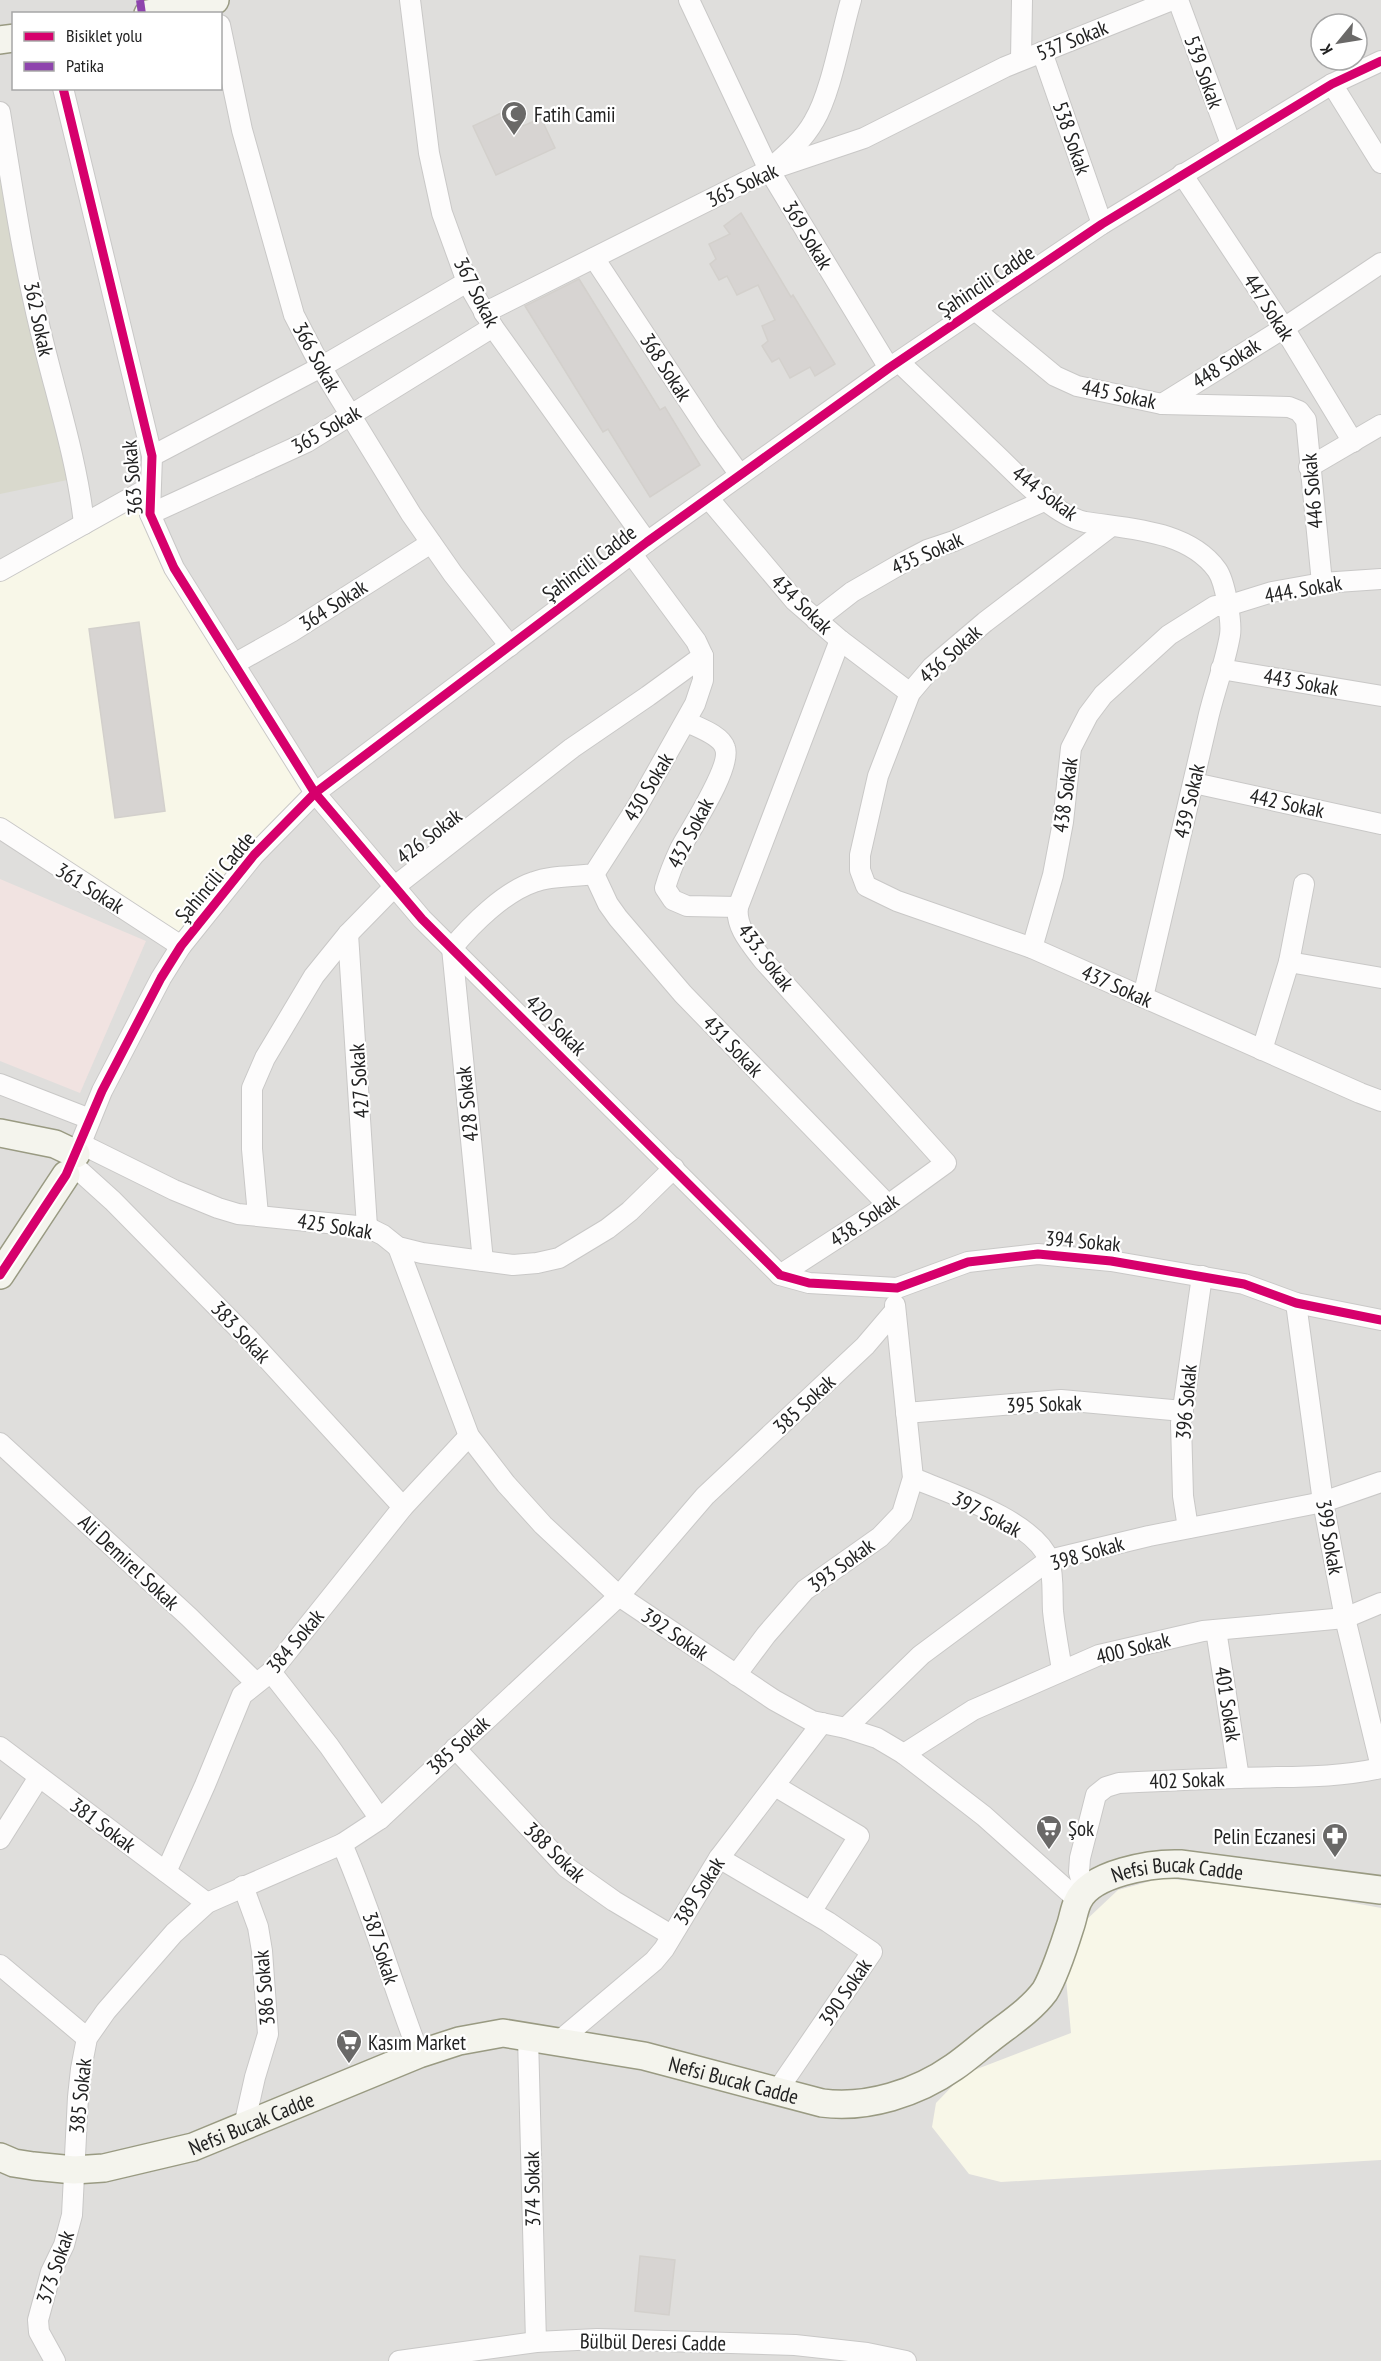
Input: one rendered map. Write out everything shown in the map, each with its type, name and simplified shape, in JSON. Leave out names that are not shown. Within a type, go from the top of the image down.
[{"type":"street","points":[[158,12],[216,0]]},
{"type":"street","name":"367 Sokak","points":[[410,0],[429,153],[442,213],[467,282],[489,320],[639,548]]},
{"type":"street","name":"369 Sokak","points":[[689,0],[769,170],[894,365]]},
{"type":"street","points":[[769,170],[798,143],[815,120],[823,100],[851,0]]},
{"type":"street","points":[[1013,64],[1022,0]]},
{"type":"street","name":"537 Sokak","points":[[1013,64],[1172,0]]},
{"type":"street","name":"539 Sokak","points":[[1178,0],[1231,144]]},
{"type":"street","name":"366 Sokak","points":[[222,35],[242,130],[294,315],[321,368],[431,543],[510,646]]},
{"type":"street","name":"538 Sokak","points":[[1042,52],[1102,224]]},
{"type":"street","name":"Şahincili Cadde","points":[[0,1275],[74,1159],[102,1090],[161,978],[181,946],[254,855],[315,793],[639,548],[894,365],[1102,224],[1182,174],[1332,84],[1381,61]]},
{"type":"street","name":"365 Sokak","points":[[150,514],[307,442],[350,416],[489,320],[594,258],[769,170],[864,138],[1013,64]]},
{"type":"street","points":[[1332,84],[1381,163]]},
{"type":"street","name":"363 Sokak","points":[[63,90],[152,456],[150,514],[174,568],[315,793]]},
{"type":"street","name":"362 Sokak","points":[[0,112],[40,330],[74,462],[84,524]]},
{"type":"street","name":"447 Sokak","points":[[1182,174],[1284,328],[1353,441]]},
{"type":"street","name":"368 Sokak","points":[[594,258],[709,432],[741,475]]},
{"type":"street","name":"448 Sokak","points":[[1162,404],[1284,328],[1381,263]]},
{"type":"street","points":[[152,456],[321,368],[467,282]]},
{"type":"street","name":"445 Sokak","points":[[975,310],[1055,376],[1077,386],[1162,404],[1289,407]]},
{"type":"street","name":"444 Sokak","points":[[894,365],[1046,500],[1076,520],[1167,536],[1205,555],[1219,572],[1225,586],[1227,606]]},
{"type":"street","name":"446 Sokak","points":[[1289,407],[1299,411],[1306,420],[1322,583]]},
{"type":"street","points":[[1309,467],[1378,427]]},
{"type":"street","points":[[0,571],[150,488]]},
{"type":"street","name":"434 Sokak","points":[[709,499],[769,573],[795,601],[840,640],[910,693]]},
{"type":"street","name":"435 Sokak","points":[[816,620],[852,592],[912,558],[1046,500]]},
{"type":"street","name":"436 Sokak","points":[[860,870],[860,855],[879,777],[910,693],[932,667],[985,622],[1110,527]]},
{"type":"street","name":"364 Sokak","points":[[234,664],[291,632],[431,543]]},
{"type":"street","points":[[639,548],[703,656]]},
{"type":"street","name":"444. Sokak","points":[[1227,606],[1272,592],[1322,583],[1381,579]]},
{"type":"street","name":"438 Sokak","points":[[1032,948],[1053,875],[1063,822],[1071,748],[1088,715],[1103,695],[1169,635],[1215,606],[1227,606]]},
{"type":"street","name":"439 Sokak","points":[[1143,997],[1230,635],[1231,619],[1227,606]]},
{"type":"street","name":"433. Sokak","points":[[840,640],[736,917],[762,960],[946,1163]]},
{"type":"street","name":"430 Sokak","points":[[594,874],[687,722],[703,680],[703,656]]},
{"type":"street","name":"426 Sokak","points":[[258,1215],[252,1149],[252,1088],[265,1058],[314,976],[348,934],[394,887],[572,748],[703,656]]},
{"type":"street","name":"443 Sokak","points":[[1221,669],[1381,696]]},
{"type":"street","name":"432 Sokak","points":[[687,722],[715,736],[725,745],[727,755],[703,810],[669,871],[665,888],[673,900],[687,906],[738,907]]},
{"type":"street","name":"442 Sokak","points":[[1194,783],[1381,824]]},
{"type":"street","name":"420 Sokak","points":[[315,793],[394,887],[452,948],[780,1275]]},
{"type":"street","name":"361 Sokak","points":[[0,828],[181,946]]},
{"type":"street","name":"437 Sokak","points":[[860,870],[866,886],[877,893],[1032,948],[1381,1101]]},
{"type":"street","points":[[452,948],[465,932],[516,890],[536,881],[594,874]]},
{"type":"street","name":"431 Sokak","points":[[594,874],[618,918],[683,994],[888,1205]]},
{"type":"street","points":[[1262,1050],[1289,962],[1304,884]]},
{"type":"street","name":"427 Sokak","points":[[348,934],[367,1227]]},
{"type":"street","name":"428 Sokak","points":[[452,948],[483,1261]]},
{"type":"street","points":[[1289,962],[1381,978]]},
{"type":"street","points":[[0,1084],[90,1119]]},
{"type":"street","points":[[0,1133],[56,1144],[74,1159]]},
{"type":"street","name":"425 Sokak","points":[[74,1159],[174,1190],[238,1214],[367,1227],[383,1235],[398,1248],[445,1257],[521,1264],[559,1258],[607,1229],[630,1211],[674,1168]]},
{"type":"street","name":"383 Sokak","points":[[74,1159],[233,1322],[403,1507]]},
{"type":"street","name":"438. Sokak","points":[[780,1275],[888,1205],[946,1163]]},
{"type":"street","name":"392 Sokak","points":[[398,1248],[469,1437],[506,1484],[543,1525],[619,1596],[736,1676],[812,1721],[846,1728],[877,1738],[904,1754],[984,1816],[1081,1897]]},
{"type":"street","name":"394 Sokak","points":[[780,1275],[809,1283],[897,1288],[968,1262],[1038,1254],[1111,1261],[1244,1284],[1296,1303],[1381,1320]]},
{"type":"street","name":"396 Sokak","points":[[1188,1528],[1183,1496],[1183,1412],[1202,1276]]},
{"type":"street","points":[[897,1288],[894,1312],[913,1478]]},
{"type":"street","name":"399 Sokak","points":[[1296,1303],[1323,1502],[1345,1618],[1381,1768]]},
{"type":"street","name":"385 Sokak","points":[[74,2170],[81,2069],[87,2038],[106,2011],[174,1932],[207,1903],[342,1844],[380,1819],[619,1596],[705,1496],[866,1346],[894,1312]]},
{"type":"street","name":"395 Sokak","points":[[906,1413],[1062,1400],[1183,1412]]},
{"type":"street","name":"384 Sokak","points":[[166,1872],[242,1695],[264,1677],[403,1507],[469,1437]]},
{"type":"street","name":"Ali Demirel Sokak","points":[[0,1443],[189,1617],[264,1677]]},
{"type":"street","name":"397 Sokak","points":[[913,1478],[1002,1517],[1028,1534],[1049,1560]]},
{"type":"street","name":"393 Sokak","points":[[736,1676],[766,1635],[805,1590],[880,1537],[902,1514],[913,1478]]},
{"type":"street","name":"398 Sokak","points":[[846,1728],[921,1655],[1049,1560],[1188,1528],[1323,1502],[1353,1494],[1381,1482]]},
{"type":"street","points":[[1049,1560],[1053,1612],[1062,1670]]},
{"type":"street","name":"400 Sokak","points":[[904,1754],[973,1710],[1099,1655],[1216,1630],[1345,1618],[1381,1603]]},
{"type":"street","name":"401 Sokak","points":[[1216,1630],[1239,1778]]},
{"type":"street","points":[[264,1677],[329,1746],[380,1819]]},
{"type":"street","name":"389 Sokak","points":[[558,2042],[654,1962],[718,1858],[822,1723]]},
{"type":"street","name":"381 Sokak","points":[[0,1747],[207,1903]]},
{"type":"street","name":"388 Sokak","points":[[455,1748],[566,1868],[614,1901],[671,1935]]},
{"type":"street","name":"402 Sokak","points":[[1081,1897],[1080,1858],[1096,1795],[1106,1786],[1119,1783],[1239,1778],[1316,1778],[1350,1775],[1381,1768]]},
{"type":"street","points":[[0,1839],[39,1777]]},
{"type":"street","points":[[775,1786],[860,1836],[811,1912]]},
{"type":"street","name":"387 Sokak","points":[[342,1844],[372,1920],[419,2054]]},
{"type":"street","name":"390 Sokak","points":[[718,1858],[811,1912],[872,1952],[777,2091]]},
{"type":"street","name":"Nefsi Bucak Cadde","points":[[0,2157],[14,2163],[74,2170],[104,2168],[193,2147],[419,2054],[459,2041],[503,2033],[644,2056],[822,2103],[841,2106],[881,2101],[933,2079],[954,2067],[1018,2018],[1046,1989],[1081,1897],[1095,1883],[1135,1868],[1158,1863],[1381,1890]]},
{"type":"street","name":"386 Sokak","points":[[243,1886],[258,1927],[268,2034],[244,2126]]},
{"type":"street","points":[[0,1965],[87,2038]]},
{"type":"street","name":"374 Sokak","points":[[528,2037],[536,2342]]},
{"type":"street","name":"373 Sokak","points":[[55,2361],[39,2332],[38,2320],[51,2272],[64,2245],[72,2215],[74,2170]]},
{"type":"street","name":"Bülbül Deresi Cadde","points":[[399,2361],[536,2342],[597,2339],[795,2345],[867,2353],[906,2361]]},
{"type":"shaded area","points":[[0,0],[1381,0],[1381,2361],[0,2361]]},
{"type":"shaded area","points":[[0,105],[77,478],[0,494]]},
{"type":"shaded area","points":[[122,503],[150,514],[315,793],[181,946],[0,825],[0,571]]},
{"type":"shaded area","points":[[0,879],[146,941],[80,1093],[0,1061]]},
{"type":"shaded area","points":[[1162,1878],[1294,1892],[1381,1908],[1381,2160],[1001,2182],[969,2174],[932,2127],[936,2103],[964,2074],[1071,2033],[1064,1957],[1084,1922],[1118,1890]]},
{"type":"building","name":"Fatih Camii","points":[[514,107],[523,126],[541,118],[555,148],[496,175],[473,126]]},
{"type":"building","points":[[741,213],[791,297],[793,295],[835,364],[815,376],[810,367],[790,378],[779,358],[772,362],[762,346],[768,341],[762,326],[775,320],[758,285],[737,295],[727,276],[719,280],[710,264],[716,259],[709,244],[730,234],[724,226]]},
{"type":"building","points":[[579,279],[660,410],[665,407],[700,465],[650,497],[608,429],[603,432],[525,306]]},
{"type":"building","points":[[139,622],[165,811],[115,818],[89,629]]},
{"type":"building","points":[[640,2256],[675,2260],[669,2315],[635,2311]]},
{"type":"marked path","points":[[140,0],[142,12]]},
{"type":"cycle path","points":[[0,1275],[66,1175],[102,1091],[161,978],[181,946],[254,855],[315,793],[647,542],[889,368],[1102,224],[1332,84],[1381,61]]},
{"type":"cycle path","points":[[63,90],[152,456],[150,514],[174,568],[315,793],[422,919],[780,1275],[809,1283],[897,1288],[968,1262],[1038,1254],[1111,1261],[1244,1284],[1296,1303],[1381,1320]]},
{"type":"place","name":"Fatih Camii","points":[[514,137]]},
{"type":"place","name":"Şok","points":[[1049,1851]]},
{"type":"place","name":"Pelin Eczanesi","points":[[1335,1859]]},
{"type":"place","name":"Kasım Market","points":[[349,2065]]}]
